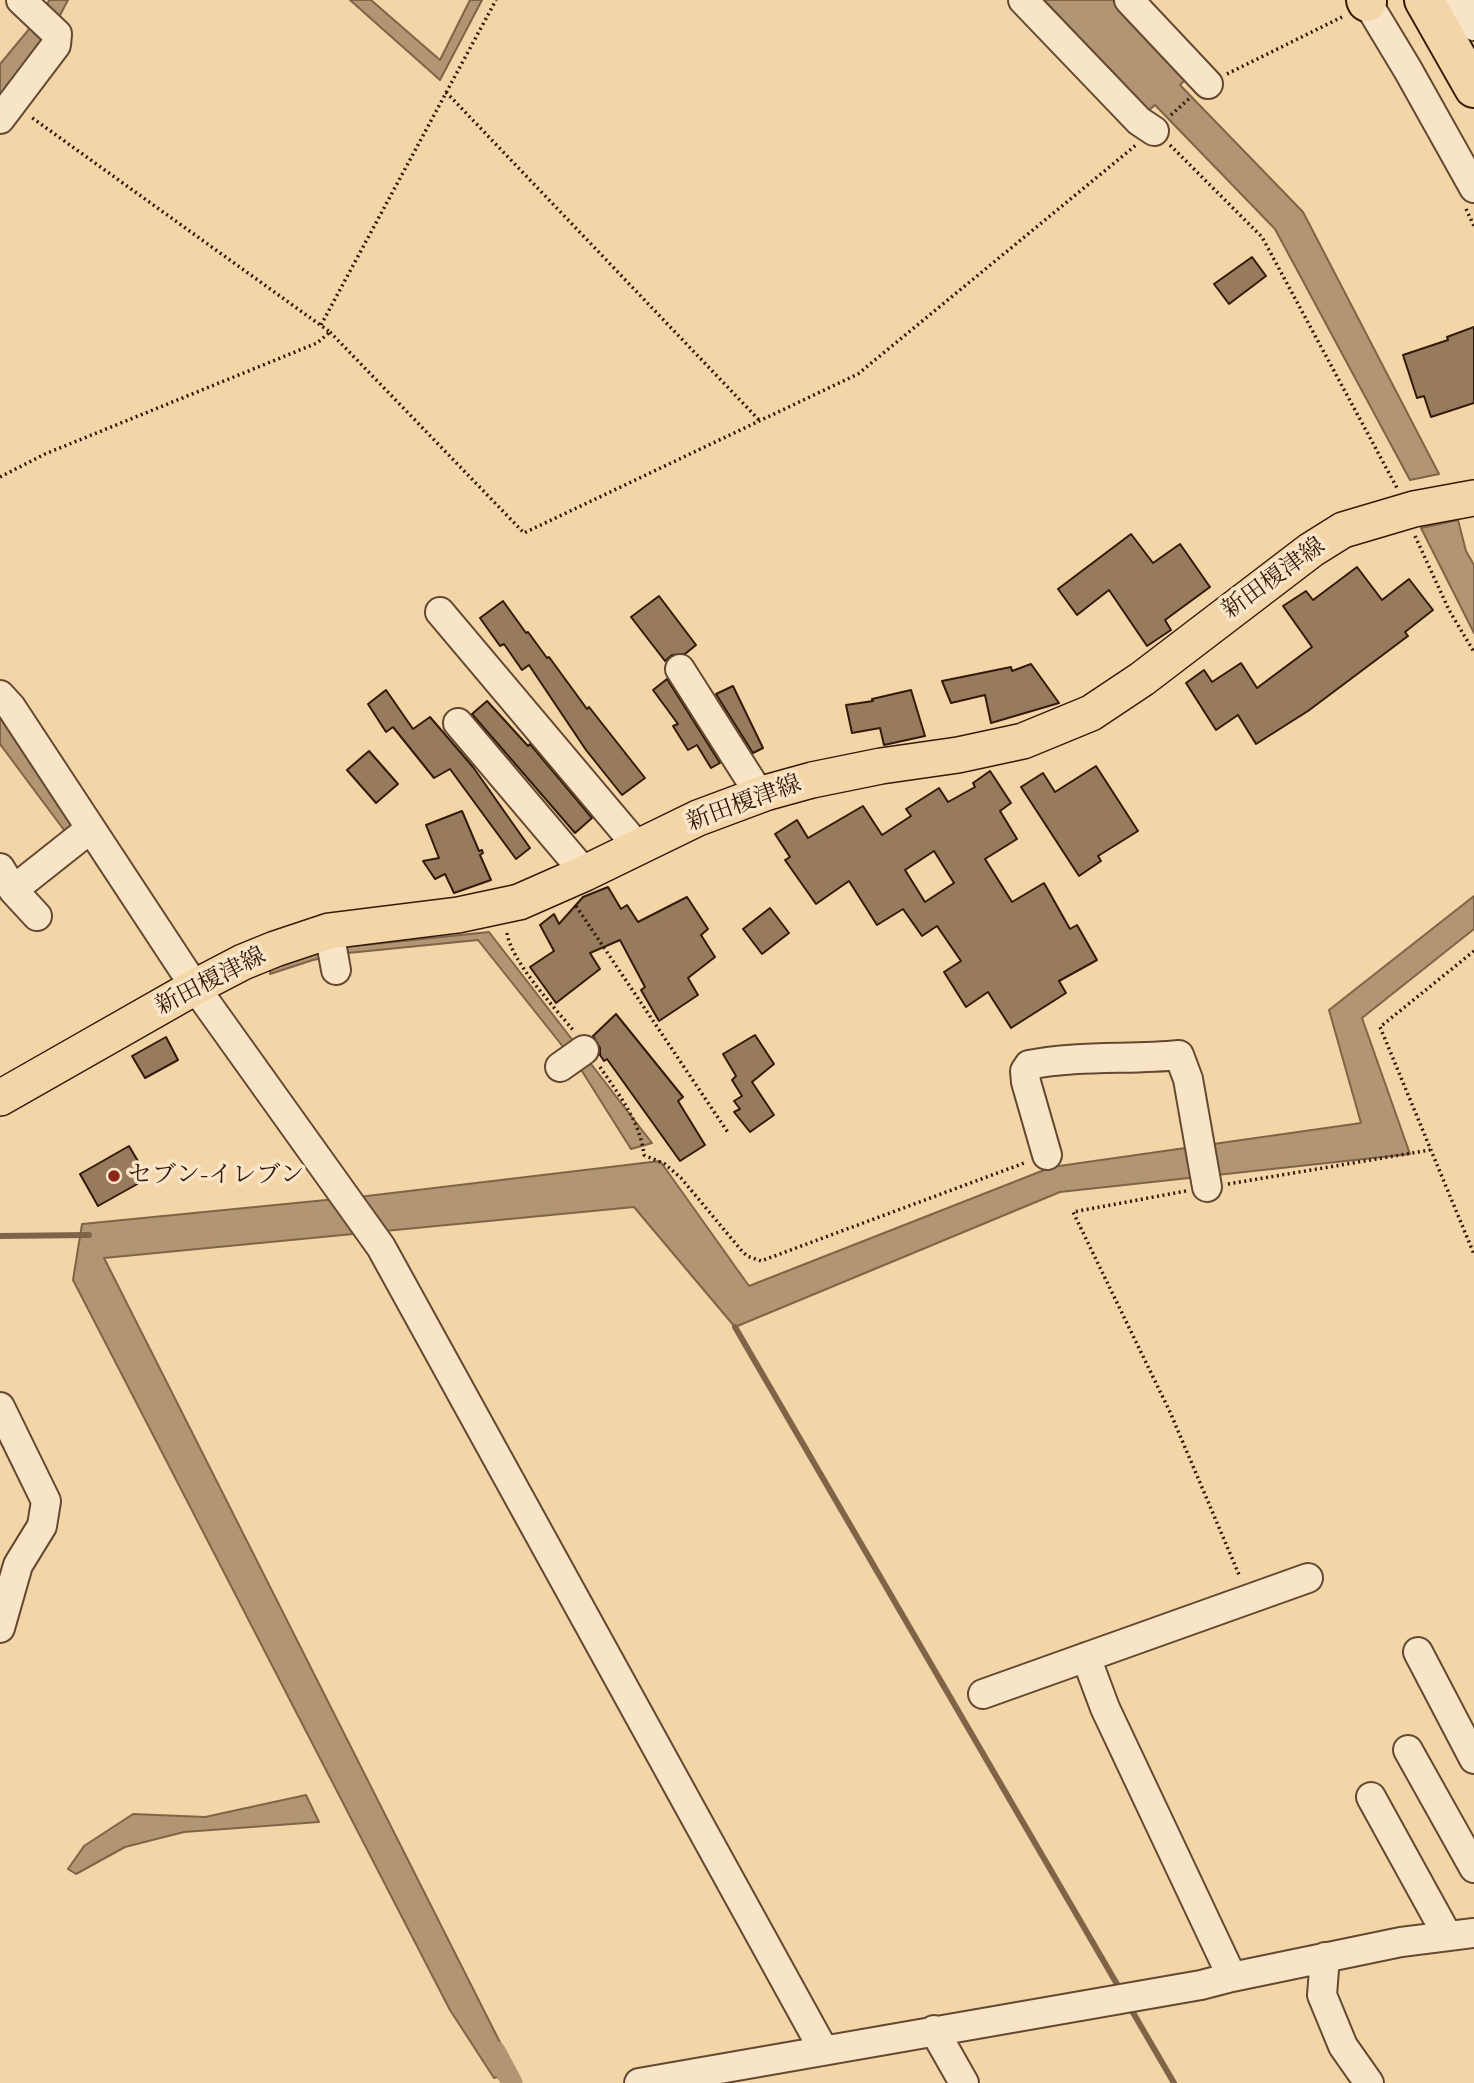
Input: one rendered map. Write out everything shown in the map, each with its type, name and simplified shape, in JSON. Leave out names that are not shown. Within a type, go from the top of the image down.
[{"type":"highway","points":[[1424,0],[1474,88]]},
{"type":"highway","points":[[1437,0],[1474,67]]},
{"type":"main road","name":"新田榎津線","points":[[0,1098],[243,961],[329,931],[458,915],[519,902],[698,818],[760,795],[826,777],[1023,741],[1091,713],[1142,679],[1311,550],[1343,530],[1406,505],[1466,500]]},
{"type":"street","points":[[1023,0],[1139,121],[1159,126]]},
{"type":"street","points":[[1129,0],[1202,88]]},
{"type":"street","points":[[1460,0],[1474,26]]},
{"type":"street","points":[[1370,1],[1474,188]]},
{"type":"street","points":[[6,111],[55,45],[57,34],[36,11]]},
{"type":"street","points":[[439,612],[638,847]]},
{"type":"street","points":[[680,668],[760,795]]},
{"type":"street","points":[[0,695],[11,707],[195,987],[373,1236],[823,2049]]},
{"type":"street","points":[[458,723],[574,878]]},
{"type":"street","points":[[37,916],[7,879],[90,829]]},
{"type":"street","points":[[329,931],[336,970]]},
{"type":"street","points":[[560,1067],[586,1049]]},
{"type":"street","points":[[1048,1155],[1026,1082],[1025,1071],[1029,1065],[1179,1055],[1188,1079],[1206,1182]]},
{"type":"street","points":[[0,1407],[46,1501],[42,1527],[18,1565],[0,1629]]},
{"type":"street","points":[[983,1695],[1308,1578]]},
{"type":"street","points":[[1418,1652],[1474,1759]]},
{"type":"street","points":[[1086,1657],[1105,1707],[1232,1977]]},
{"type":"street","points":[[1408,1750],[1474,1868]]},
{"type":"street","points":[[639,2083],[1201,1985],[1325,1957],[1460,1934],[1371,1797]]},
{"type":"street","points":[[1325,1957],[1322,1994],[1343,2046],[1368,2083]]},
{"type":"street","points":[[934,2030],[964,2083]]},
{"type":"path","points":[[321,325],[496,0]]},
{"type":"path","points":[[6,111],[330,332],[524,533],[858,374],[1202,88],[1370,1]]},
{"type":"path","points":[[446,92],[760,421]]},
{"type":"path","points":[[1159,126],[1262,237],[1406,505],[1449,610],[1474,652]]},
{"type":"path","points":[[0,477],[45,454],[317,343],[330,332]]},
{"type":"path","points":[[574,878],[653,1024],[729,1134]]},
{"type":"path","points":[[507,931],[508,942],[531,978],[586,1049],[631,1114],[640,1133],[644,1155],[665,1164],[681,1178],[747,1256],[761,1261],[1048,1155]]},
{"type":"path","points":[[1474,951],[1380,1027],[1474,1254]]},
{"type":"path","points":[[1249,1599],[1170,1412],[1073,1212],[1206,1182],[1430,1150]]},
{"type":"shaded area","points":[[49,0],[68,0],[0,105],[0,64],[45,10]]},
{"type":"shaded area","points":[[350,0],[371,0],[440,60],[470,0],[482,0],[440,80]]},
{"type":"shaded area","points":[[1044,0],[1113,0],[1187,78],[1180,85],[1303,212],[1439,474],[1410,480],[1275,229],[1155,105],[1149,110]]},
{"type":"shaded area","points":[[1458,520],[1466,551],[1474,565],[1474,633],[1421,528]]},
{"type":"shaded area","points":[[0,711],[76,819],[67,834],[0,744]]},
{"type":"shaded area","points":[[1474,896],[1474,929],[1362,1018],[1410,1154],[1060,1192],[735,1327],[634,1207],[104,1258],[515,2072],[494,2078],[450,2010],[73,1280],[82,1224],[367,1196],[660,1161],[749,1286],[1052,1167],[1361,1123],[1329,1010]]},
{"type":"shaded area","points":[[489,932],[652,1143],[631,1149],[580,1068],[478,940],[348,953],[313,960],[270,974],[271,965],[307,951]]},
{"type":"shaded area","points":[[306,1795],[319,1822],[184,1832],[125,1847],[76,1874],[68,1869],[84,1846],[133,1814],[205,1817]]},
{"type":"building","points":[[1252,257],[1266,276],[1229,304],[1214,284]]},
{"type":"building","points":[[1474,327],[1474,403],[1431,417],[1424,396],[1417,398],[1403,355],[1448,340],[1447,337]]},
{"type":"building","points":[[1131,534],[1153,563],[1180,544],[1210,587],[1165,620],[1171,630],[1147,646],[1109,590],[1077,615],[1058,589]]},
{"type":"building","points":[[1357,567],[1382,600],[1409,579],[1433,610],[1405,632],[1408,636],[1308,711],[1256,744],[1238,715],[1216,730],[1186,683],[1204,670],[1212,682],[1241,663],[1257,688],[1312,647],[1283,606],[1306,591],[1313,600]]},
{"type":"building","points":[[659,596],[696,645],[685,654],[672,655],[665,661],[631,617]]},
{"type":"building","points":[[503,601],[645,778],[622,795],[586,750],[529,665],[522,670],[504,644],[500,646],[480,618]]},
{"type":"building","points":[[1031,664],[1059,703],[991,723],[985,695],[951,703],[942,681],[1011,667],[1012,671]]},
{"type":"building","points":[[667,679],[720,763],[711,768],[697,745],[688,750],[673,726],[678,724],[653,690]]},
{"type":"building","points":[[733,686],[763,748],[753,753],[716,694]]},
{"type":"building","points":[[386,690],[413,729],[430,717],[473,767],[530,848],[516,859],[450,769],[434,778],[393,727],[386,732],[368,704]]},
{"type":"building","points":[[911,690],[925,736],[884,745],[880,728],[852,733],[846,705],[873,701],[872,699]]},
{"type":"building","points":[[487,701],[528,746],[530,744],[592,818],[575,833],[472,714]]},
{"type":"building","points":[[369,751],[398,784],[376,803],[347,770]]},
{"type":"building","points":[[1096,766],[1138,831],[1098,856],[1101,861],[1079,876],[1021,787],[1043,773],[1055,792]]},
{"type":"building","points":[[990,771],[1011,803],[1000,811],[1017,839],[985,859],[1012,902],[1044,883],[1070,929],[1077,925],[1097,960],[1059,981],[1066,993],[1011,1028],[988,992],[966,1007],[944,972],[961,961],[937,926],[922,936],[903,909],[877,925],[849,881],[816,904],[785,860],[790,857],[775,834],[797,820],[808,838],[863,806],[882,835],[911,816],[906,809],[939,788],[948,802],[975,787],[973,783]],"holes":[[[934,851],[954,883],[925,902],[905,870]]]},
{"type":"building","points":[[462,811],[479,851],[482,850],[480,855],[491,880],[454,893],[445,874],[435,879],[423,861],[439,858],[426,825]]},
{"type":"building","points":[[608,887],[621,909],[627,905],[638,922],[687,897],[708,929],[701,935],[715,957],[688,978],[698,995],[659,1021],[641,990],[645,987],[620,940],[590,953],[600,969],[556,1003],[530,967],[554,951],[540,925],[554,914],[559,924],[583,897]]},
{"type":"building","points":[[770,908],[789,933],[762,954],[743,929]]},
{"type":"building","points":[[616,1014],[683,1097],[678,1101],[705,1145],[680,1161],[607,1059],[604,1061],[600,1055],[600,1048],[593,1036]]},
{"type":"building","points":[[755,1035],[774,1064],[752,1082],[774,1115],[750,1132],[734,1112],[740,1109],[734,1101],[742,1096],[732,1080],[736,1076],[723,1054]]},
{"type":"building","points":[[166,1037],[178,1060],[145,1078],[132,1056]]},
{"type":"building","name":"セブン-イレブン","points":[[129,1146],[148,1178],[98,1206],[80,1174]]},
{"type":"waterway","points":[[0,1236],[89,1235]]},
{"type":"waterway","points":[[735,1327],[1121,1991]]},
{"type":"waterway","points":[[1128,2004],[1174,2083]]},
{"type":"waterway","points":[[495,2051],[512,2083]]},
{"type":"place","name":"セブン-イレブン","points":[[114,1176]]}]
